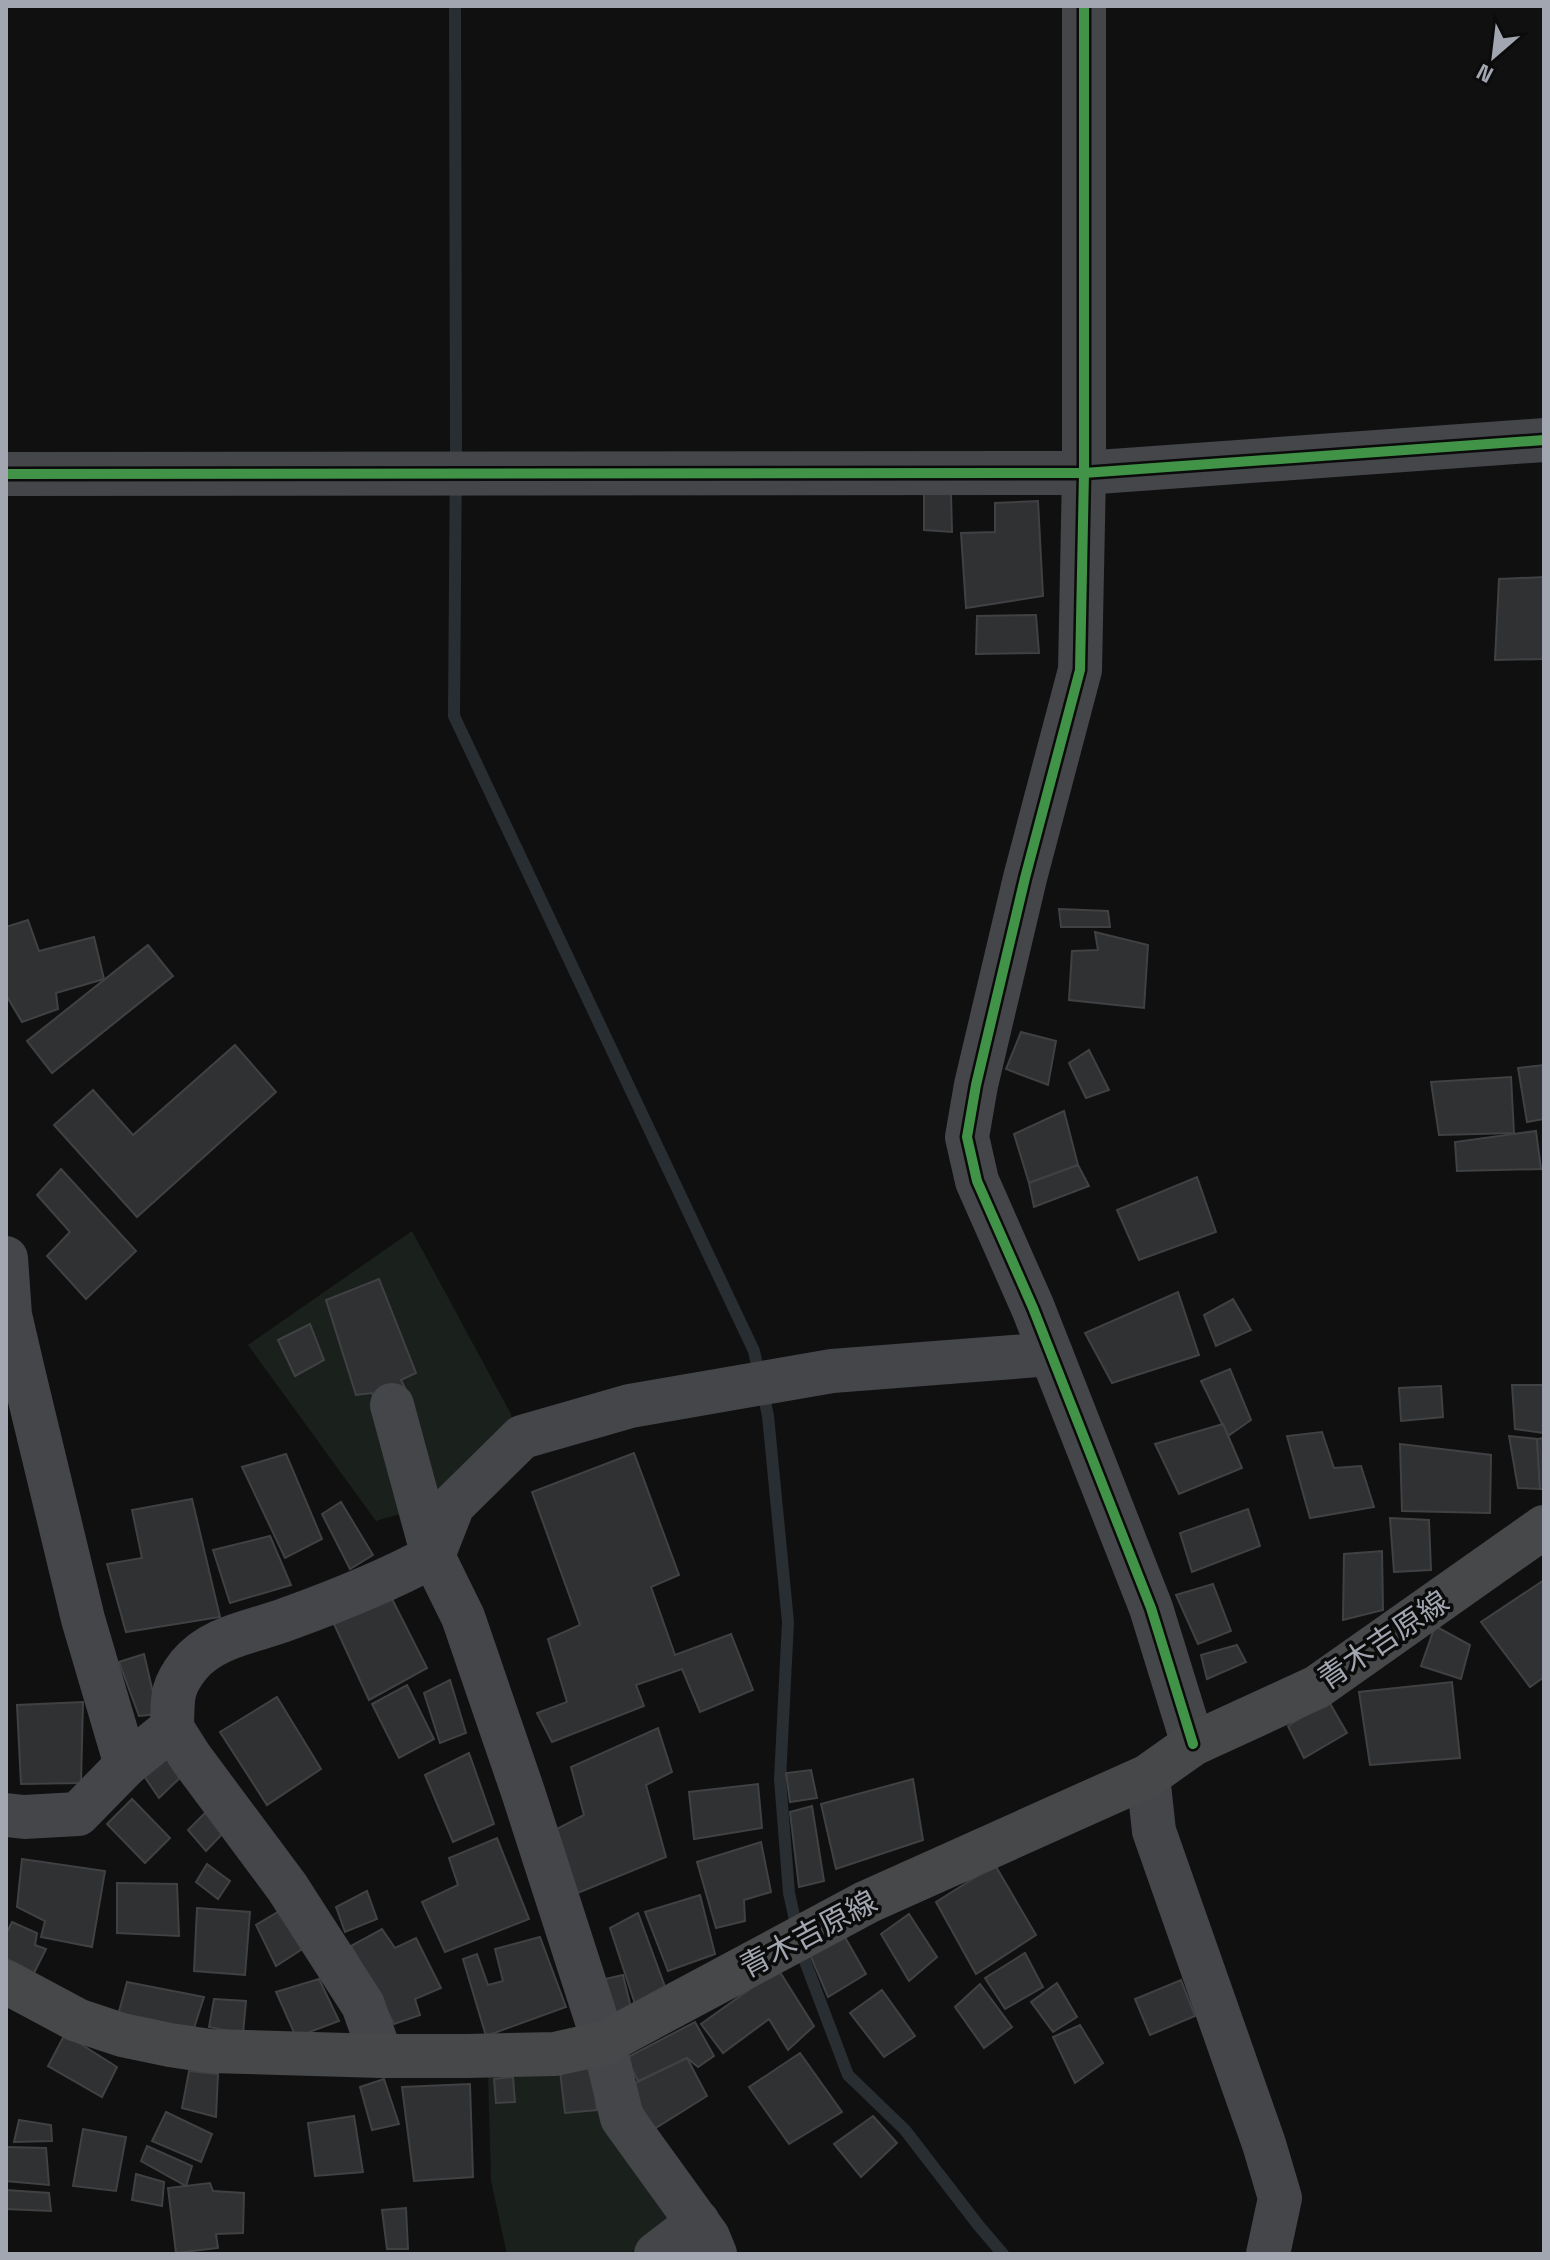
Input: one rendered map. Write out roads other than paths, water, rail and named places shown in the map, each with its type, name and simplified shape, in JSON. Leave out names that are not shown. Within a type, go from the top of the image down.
[{"type":"main road","name":"青木吉原線","points":[[6,1982],[77,2020],[122,2035],[210,2051],[381,2056],[555,2054],[604,2043],[867,1902],[1148,1776],[1193,1744],[1317,1687],[1544,1527]]},
{"type":"street","points":[[1084,6],[1084,473],[1080,670],[1022,893],[976,1085],[967,1137],[977,1181],[1051,1354],[1151,1608],[1193,1744]]},
{"type":"street","points":[[6,474],[1084,473],[1544,440]]},
{"type":"street","points":[[6,1258],[10,1315],[24,1375],[83,1619],[126,1765]]},
{"type":"street","points":[[381,2056],[363,2005],[313,1926],[172,1728],[173,1689],[190,1664],[217,1642],[300,1614],[403,1572],[433,1556],[453,1505],[522,1437],[630,1406],[832,1371],[1051,1354]]},
{"type":"street","points":[[392,1405],[433,1556],[468,1631],[523,1792],[604,2043],[622,2118],[707,2238],[656,2254]]},
{"type":"street","points":[[6,1815],[78,1814],[126,1765],[172,1728]]},
{"type":"street","points":[[1148,1776],[1154,1831],[1264,2144],[1280,2198],[1268,2254]]},
{"type":"waterway","points":[[455,6],[454,716],[754,1351],[768,1416],[788,1622],[780,1779],[789,1893],[803,1956],[848,2075],[905,2130],[1003,2254]]}]
